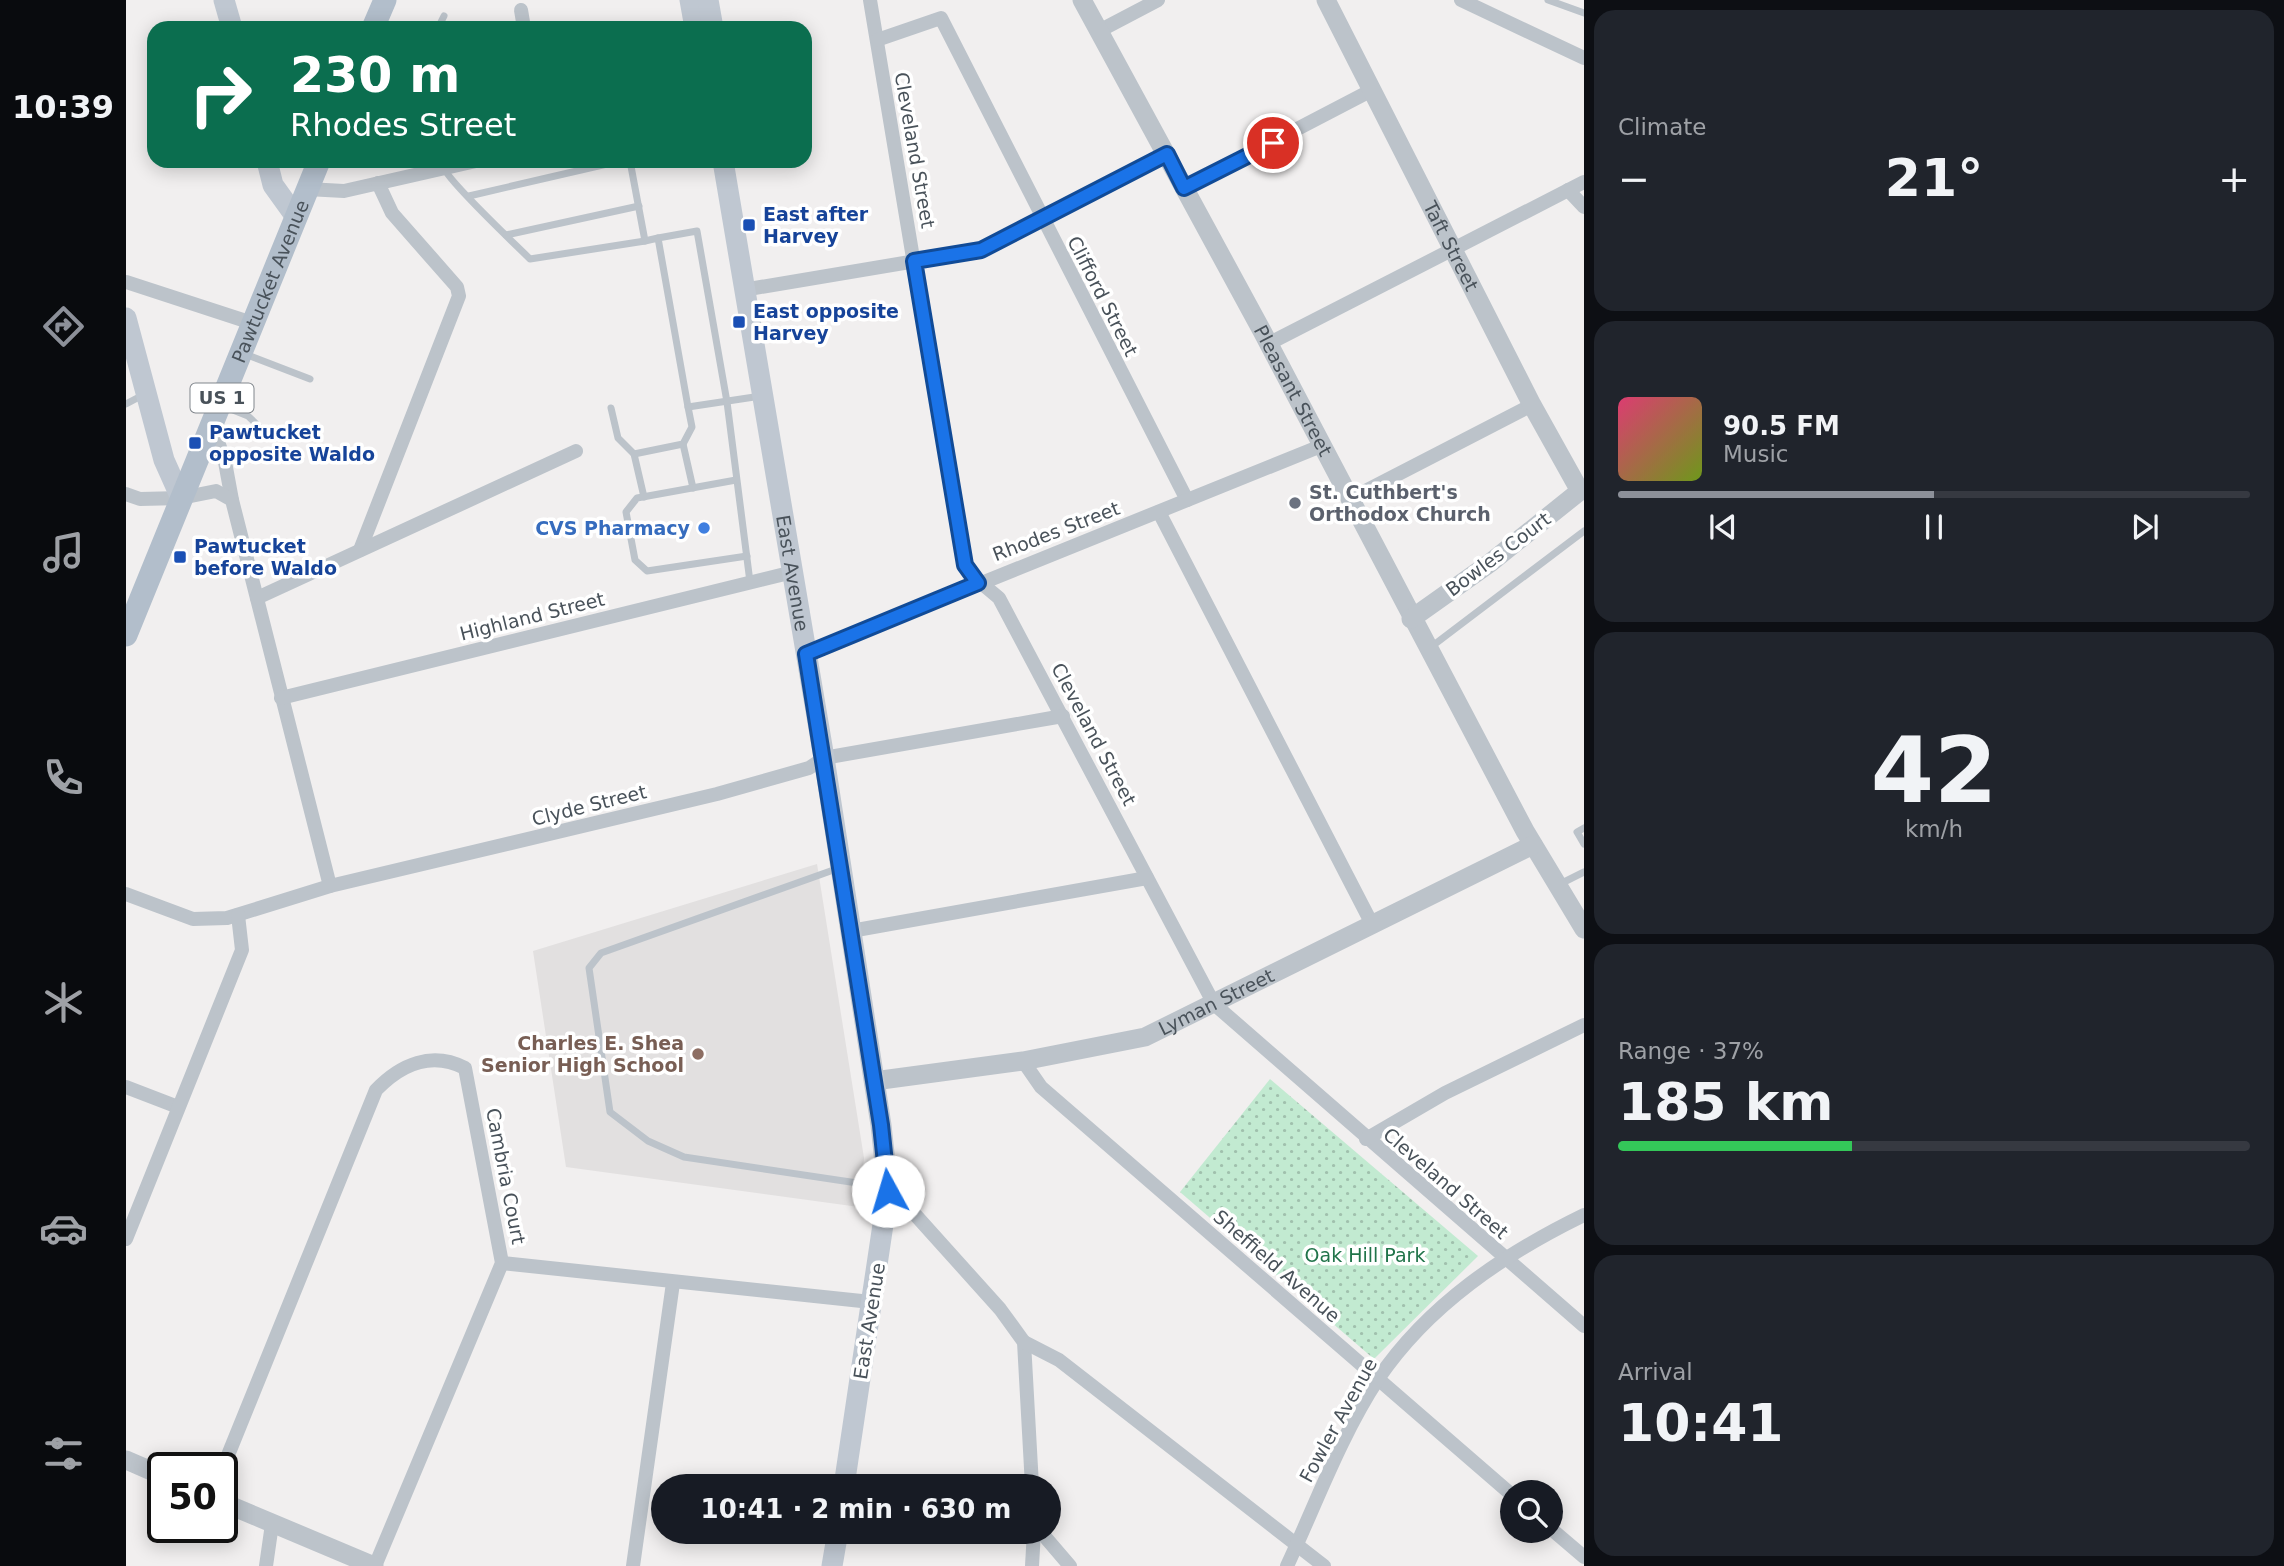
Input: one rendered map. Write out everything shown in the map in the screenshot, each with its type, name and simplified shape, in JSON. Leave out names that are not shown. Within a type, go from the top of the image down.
[{"type":"main road","points":[[225,0],[230,21]]},
{"type":"main road","points":[[376,21],[385,0]]},
{"type":"main road","points":[[690,0],[694,21]]},
{"type":"main road","points":[[708,0],[712,21]]},
{"type":"main road","points":[[269,168],[273,185],[296,217]]},
{"type":"main road","name":"Pawtucket Avenue","points":[[126,635],[316,168]]},
{"type":"main road","name":"East Avenue","points":[[724,168],[824,758],[888,1189],[847,1474]]},
{"type":"main road","points":[[126,318],[164,460],[181,498]]},
{"type":"main road","points":[[832,1566],[836,1544]]},
{"type":"street","name":"Cleveland Street","points":[[870,0],[965,565],[978,583],[999,598],[1214,1004],[1584,1326]]},
{"type":"street","name":"Pleasant Street","points":[[1082,0],[1167,154],[1427,649],[1533,845],[1584,929]]},
{"type":"street","points":[[1099,31],[1158,0]]},
{"type":"street","name":"Taft Street","points":[[1326,0],[1532,405],[1583,493]]},
{"type":"street","points":[[1461,0],[1584,58]]},
{"type":"street","points":[[521,10],[523,21]]},
{"type":"street","name":"Clifford Street","points":[[877,40],[941,18],[1187,500]]},
{"type":"street","points":[[1184,188],[1372,90]]},
{"type":"street","points":[[743,290],[981,250],[1167,154]]},
{"type":"street","points":[[307,189],[344,191],[430,168]]},
{"type":"street","points":[[1268,344],[1584,182]]},
{"type":"street","points":[[360,550],[459,296],[457,286],[392,213],[378,183]]},
{"type":"street","points":[[1568,190],[1584,207]]},
{"type":"street","points":[[126,282],[253,323]]},
{"type":"street","points":[[1348,500],[1532,405]]},
{"type":"street","points":[[216,414],[232,500],[330,886]]},
{"type":"street","name":"Rhodes Street","points":[[806,654],[1321,446]]},
{"type":"street","points":[[257,598],[576,451]]},
{"type":"street","points":[[126,494],[140,499],[181,498],[216,491],[232,500]]},
{"type":"street","name":"Bowles Court","points":[[1411,619],[1583,493]]},
{"type":"street","points":[[1158,512],[1373,926]]},
{"type":"street","name":"Highland Street","points":[[281,698],[793,572]]},
{"type":"street","name":"Clyde Street","points":[[126,894],[193,919],[238,915],[330,886],[717,794],[809,768],[824,758],[1063,716]]},
{"type":"street","name":"Lyman Street","points":[[874,1081],[1023,1060],[1145,1037],[1533,845]]},
{"type":"street","points":[[851,931],[1147,878]]},
{"type":"street","points":[[126,1239],[242,950],[238,915]]},
{"type":"street","points":[[1366,1139],[1445,1093],[1584,1024]]},
{"type":"street","name":"Cambria Court","points":[[229,1452],[376,1090],[394,1071],[427,1060],[449,1060],[465,1069],[502,1263],[871,1302]]},
{"type":"street","name":"Sheffield Avenue","points":[[1023,1060],[1041,1087],[1500,1485]]},
{"type":"street","points":[[126,1087],[178,1107]]},
{"type":"street","points":[[888,1189],[911,1210],[1000,1309],[1024,1342],[1059,1360],[1324,1566]]},
{"type":"street","name":"Fowler Avenue","points":[[1287,1566],[1334,1460],[1377,1381],[1438,1308],[1505,1260],[1584,1215]]},
{"type":"street","points":[[238,1509],[374,1566],[502,1263]]},
{"type":"street","points":[[633,1566],[673,1283]]},
{"type":"street","points":[[1024,1342],[1031,1474]]},
{"type":"street","points":[[126,1460],[147,1469]]},
{"type":"street","points":[[266,1566],[272,1524]]},
{"type":"street","points":[[1563,1539],[1584,1557]]},
{"type":"street","points":[[1032,1566],[1033,1544]]},
{"type":"street","points":[[1051,1544],[1070,1566]]},
{"type":"lane","points":[[1548,0],[1584,13]]},
{"type":"lane","points":[[442,21],[444,16]]},
{"type":"lane","points":[[435,168],[469,195],[530,259],[697,231],[727,402],[750,582]]},
{"type":"lane","points":[[469,195],[589,168]]},
{"type":"lane","points":[[631,168],[645,241]]},
{"type":"lane","points":[[506,234],[639,206]]},
{"type":"lane","points":[[658,238],[692,427],[683,444],[693,488]]},
{"type":"lane","points":[[241,352],[310,379]]},
{"type":"lane","points":[[126,404],[146,393]]},
{"type":"lane","points":[[688,407],[762,396]]},
{"type":"lane","points":[[611,408],[618,438],[634,454],[644,497]]},
{"type":"lane","points":[[216,414],[248,416],[271,438]]},
{"type":"lane","points":[[634,454],[683,444]]},
{"type":"lane","points":[[736,480],[637,498],[626,512],[635,560],[647,571],[747,556]]},
{"type":"lane","points":[[1427,649],[1584,531]]},
{"type":"lane","points":[[1584,828],[1577,832],[1584,844]]},
{"type":"lane","points":[[841,867],[601,953],[589,968],[606,1090],[610,1112],[648,1141],[684,1157],[888,1189]]},
{"type":"lane","points":[[1558,886],[1584,872]]},
{"type":"shaded area","name":"Charles E. Shea Senior High School","points":[[817,864],[864,1158],[859,1207],[566,1167],[533,951]]},
{"type":"green space","name":"Oak Hill Park","points":[[1270,1079],[1478,1256],[1374,1359],[1180,1192]]},
{"type":"place","name":"East after Harvey","points":[[749,225]]},
{"type":"place","name":"East opposite Harvey","points":[[739,322]]},
{"type":"place","name":"Pawtucket opposite Waldo","points":[[195,443]]},
{"type":"place","name":"St. Cuthbert's Orthodox Church","points":[[1295,503]]},
{"type":"place","name":"CVS Pharmacy","points":[[704,528]]},
{"type":"place","name":"Pawtucket before Waldo","points":[[180,557]]},
{"type":"place","name":"Charles E. Shea Senior High School","points":[[698,1054]]},
{"type":"route","points":[[888,1191],[881,1125],[806,654],[978,583],[965,565],[914,261],[981,250],[1167,154],[1184,188],[1273,143]]}]
